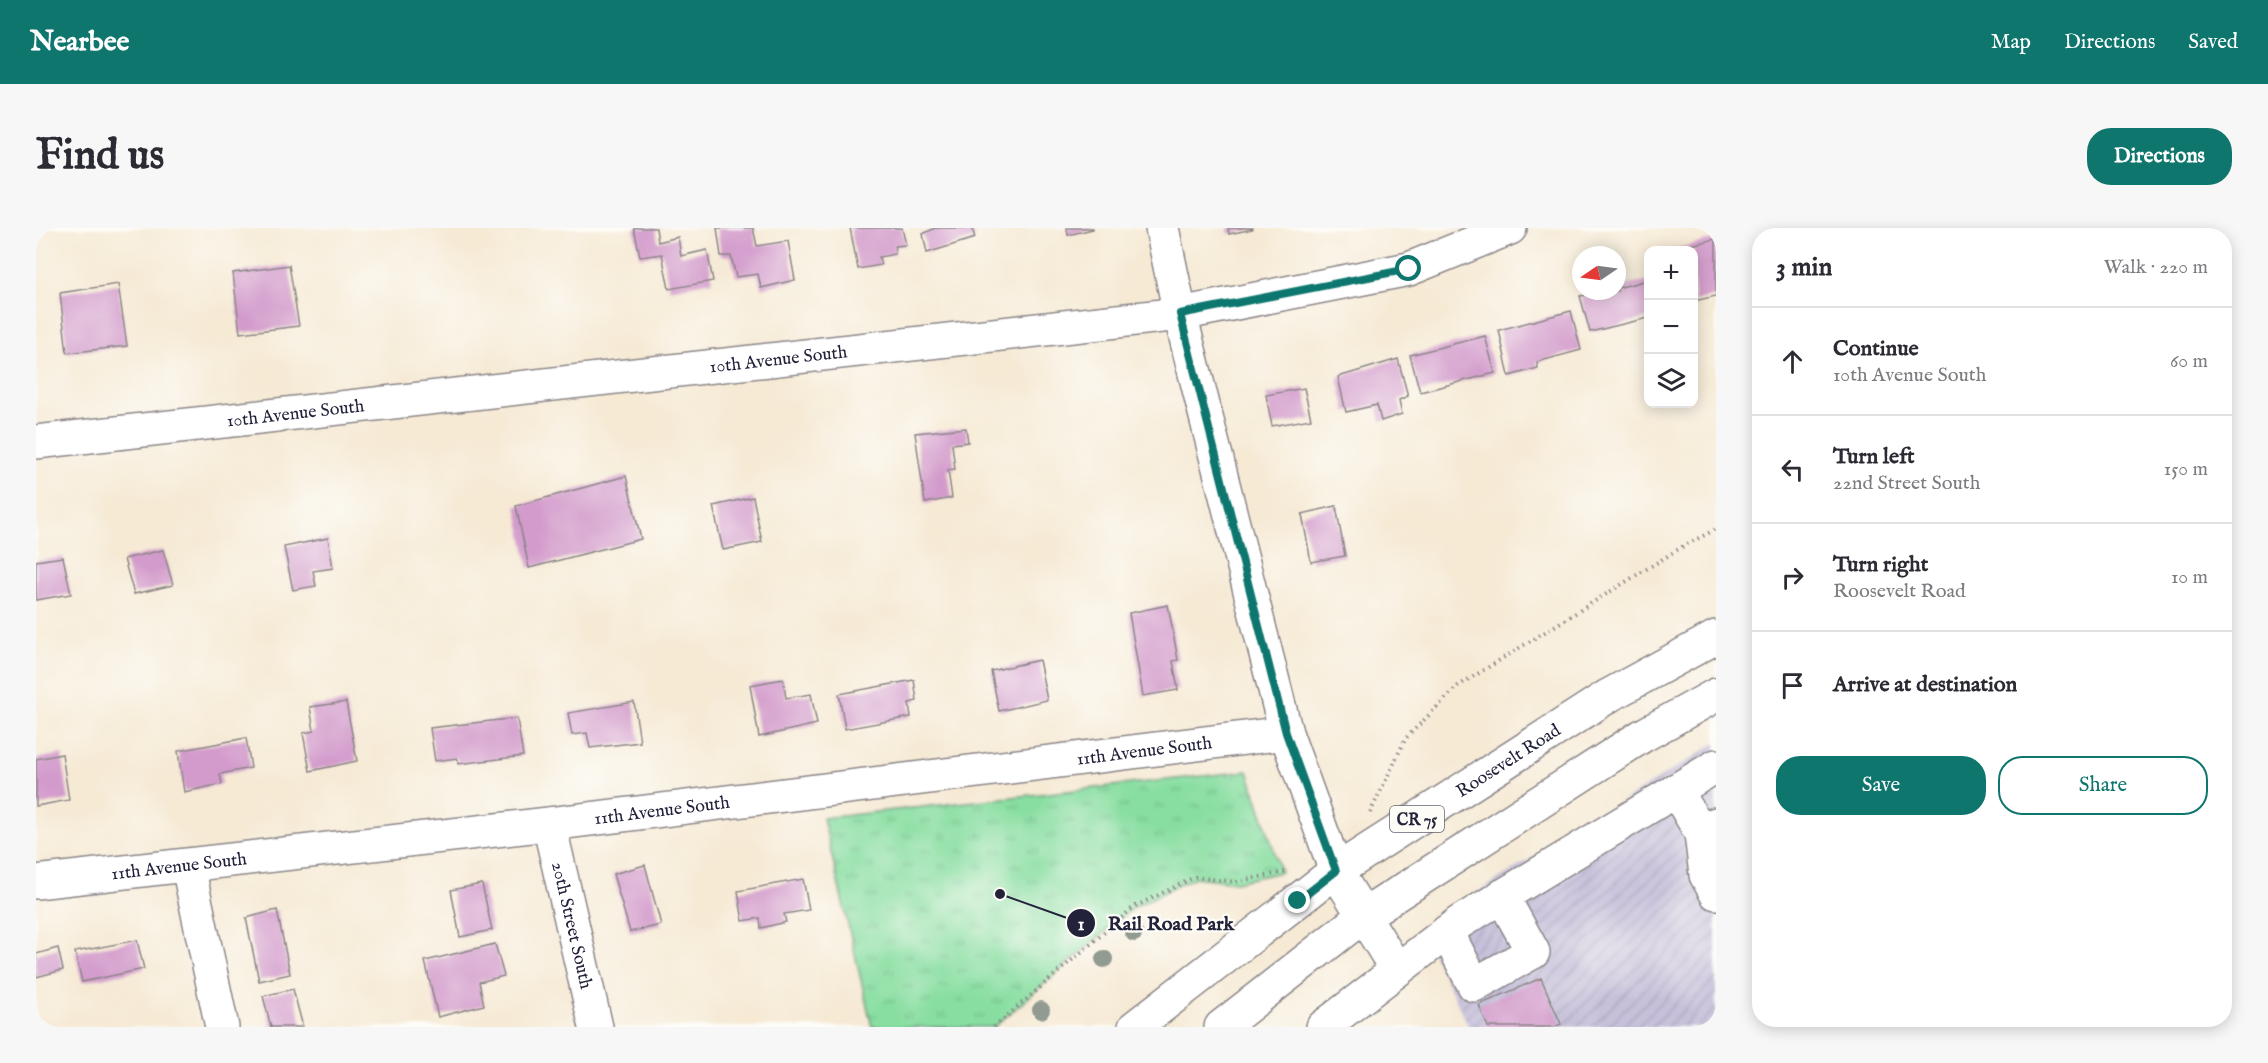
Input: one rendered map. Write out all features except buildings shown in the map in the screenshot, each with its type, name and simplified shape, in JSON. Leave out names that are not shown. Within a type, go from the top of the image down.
[{"type":"street","points":[[1162,228],[1180,314],[1286,733],[1336,871],[1396,970]]},
{"type":"street","name":"10th Avenue South","points":[[36,442],[1180,314],[1409,269],[1510,228]]},
{"type":"street","name":"Roosevelt Road","points":[[1135,1027],[1336,871],[1608,696],[1716,637]]},
{"type":"street","name":"CR 75","points":[[1221,1027],[1363,916],[1642,736],[1716,695]]},
{"type":"street","name":"11th Avenue South","points":[[36,882],[549,824],[1286,733]]},
{"type":"street","points":[[1323,1027],[1447,932],[1716,766]]},
{"type":"street","points":[[1676,790],[1708,829],[1706,875],[1716,893]]},
{"type":"street","name":"20th Street South","points":[[549,824],[596,1027]]},
{"type":"street","points":[[188,866],[222,1027]]},
{"type":"street","points":[[1447,932],[1474,985],[1533,952],[1502,896]]},
{"type":"path","points":[[1367,820],[1382,783],[1406,738],[1458,686],[1682,547],[1716,529]]},
{"type":"path","points":[[994,1027],[1134,907],[1195,877],[1236,882],[1290,870]]},
{"type":"shaded area","points":[[1716,743],[1716,1027],[1469,1027],[1420,928]]},
{"type":"green space","points":[[1248,771],[1281,872],[1236,882],[1195,877],[1134,907],[994,1027],[872,1027],[823,818]]},
{"type":"place","name":"Rail Road Park","points":[[1000,894]]},
{"type":"route","points":[[1298,901],[1336,871],[1286,733],[1180,314],[1409,269]]}]
